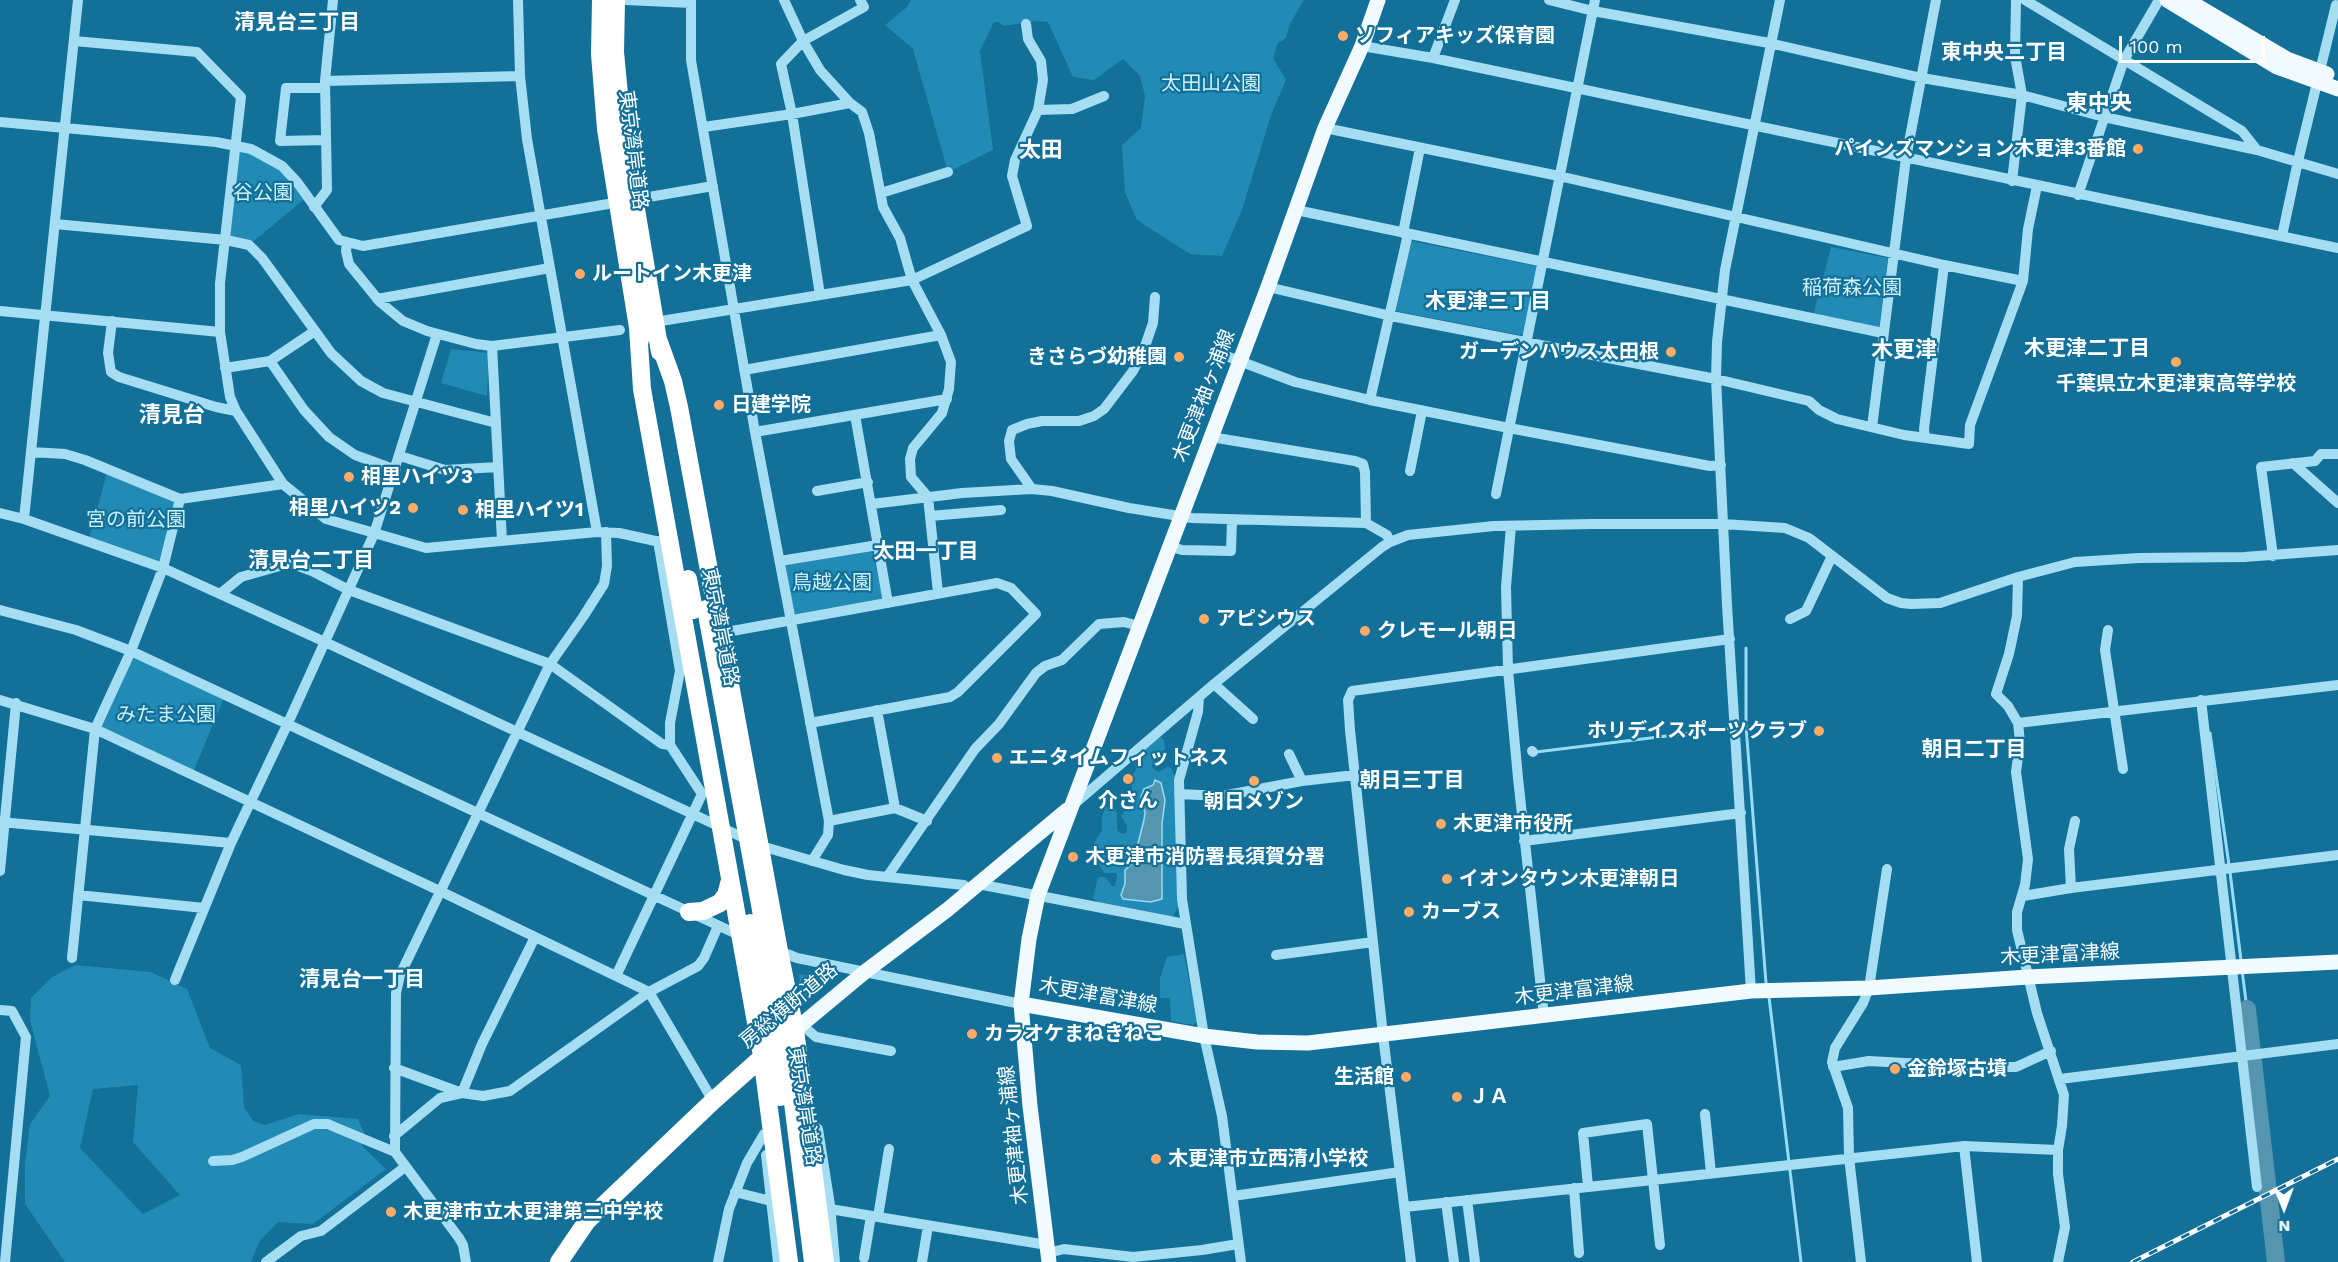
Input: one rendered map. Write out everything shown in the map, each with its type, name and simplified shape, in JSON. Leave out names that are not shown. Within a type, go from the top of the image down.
[{"type":"highway","name":"東京湾岸道路","points":[[601,0],[600,54],[605,118],[625,201]]},
{"type":"highway","name":"東京湾岸道路","points":[[616,0],[615,52],[622,126],[625,201],[638,327],[700,609],[786,1047],[813,1262]]},
{"type":"highway","points":[[615,52],[624,0]]},
{"type":"highway","name":"東京湾岸道路","points":[[638,327],[658,342],[773,1052],[802,1262]]},
{"type":"highway","points":[[638,327],[642,389],[664,542],[722,829],[762,1056],[768,1130],[789,1262]]},
{"type":"highway","points":[[658,342],[673,381],[679,407],[779,951],[799,1028],[807,1123],[825,1262]]},
{"type":"highway","points":[[689,912],[703,911],[720,903],[726,895],[730,877]]},
{"type":"highway","name":"房総横断道路","points":[[559,1262],[587,1221],[762,1056],[799,1028]]},
{"type":"main road","name":"木更津袖ヶ浦線","points":[[1070,808],[1268,288],[1325,128],[1362,46],[1378,0]]},
{"type":"main road","points":[[2168,0],[2277,67],[2318,77],[2338,78]]},
{"type":"main road","points":[[2187,0],[2338,89]]},
{"type":"main road","name":"房総横断道路","points":[[799,1028],[866,971],[1070,808]]},
{"type":"main road","name":"木更津富津線","points":[[1070,808],[1038,895],[1029,939],[1021,1004],[1204,1036],[1283,1044],[1383,1035],[1751,991],[1869,988],[2028,977],[2338,962]]},
{"type":"main road","name":"木更津袖ヶ浦線","points":[[1021,1004],[1030,1106],[1048,1253]]},
{"type":"street","points":[[24,519],[78,0]]},
{"type":"street","points":[[314,207],[327,190],[325,85],[333,0]]},
{"type":"street","points":[[394,1152],[396,993],[400,975],[550,664],[604,584],[608,566],[562,338],[531,166],[520,76],[518,0]]},
{"type":"street","points":[[624,0],[691,2],[691,60],[704,127],[732,309],[829,821],[828,835],[812,861]]},
{"type":"street","points":[[784,0],[802,41],[820,70],[850,103],[862,112],[869,133],[883,207],[900,238],[912,280],[941,335],[951,362],[951,377],[942,413],[913,447],[911,454],[911,477],[928,497],[938,594]]},
{"type":"street","points":[[820,295],[792,114],[781,64],[802,41],[864,7],[860,0]]},
{"type":"street","points":[[1433,58],[1455,0]]},
{"type":"street","points":[[1549,0],[1594,6],[1922,78],[2022,95],[2104,117],[2257,150],[2338,174]]},
{"type":"street","points":[[1751,991],[1723,524],[1716,379],[1717,342],[1725,270],[1769,43],[1780,0]]},
{"type":"street","points":[[1872,427],[1906,158],[1936,0]]},
{"type":"street","points":[[2012,181],[2022,95],[2015,56],[2016,0]]},
{"type":"street","points":[[2025,0],[2242,131],[2257,150]]},
{"type":"street","points":[[2078,195],[2124,60],[2159,0]]},
{"type":"street","points":[[2282,236],[2335,4]]},
{"type":"street","points":[[1497,494],[1594,6]]},
{"type":"street","points":[[347,242],[346,251],[349,264],[377,299],[403,321],[437,334],[492,346],[638,327],[732,309],[912,280],[1027,226],[1012,176],[1015,160],[1038,110],[1043,70],[1041,61],[1028,39],[1026,24]]},
{"type":"street","points":[[74,41],[197,52],[241,97],[220,283],[220,332],[230,397],[236,411],[283,484],[326,519],[426,548],[601,532],[664,542],[680,671],[670,723],[670,745],[702,794],[616,976]]},
{"type":"street","points":[[1362,46],[1433,58],[2338,248]]},
{"type":"street","points":[[326,140],[280,141],[286,88],[520,76]]},
{"type":"street","points":[[1038,110],[1072,109],[1104,96]]},
{"type":"street","points":[[704,127],[850,103]]},
{"type":"street","points":[[0,122],[235,144],[251,149],[282,166],[297,182],[339,240],[363,246],[713,186]]},
{"type":"street","points":[[1325,128],[1559,176],[1944,265],[2023,281]]},
{"type":"street","points":[[1370,400],[1391,316],[1420,148]]},
{"type":"street","points":[[881,193],[948,172]]},
{"type":"street","points":[[1268,288],[1391,316],[1716,379],[1809,401],[1819,410],[1837,419],[1925,438],[1969,444],[1970,425],[2023,281],[2028,229],[2037,186]]},
{"type":"street","points":[[1296,210],[1883,333]]},
{"type":"street","points":[[55,224],[226,240],[249,245],[262,258],[331,353],[361,381],[383,393],[496,423]]},
{"type":"street","points":[[1925,438],[1924,429],[1944,265]]},
{"type":"street","points":[[377,299],[550,268]]},
{"type":"street","points":[[1032,489],[1011,459],[1009,441],[1012,429],[1042,421],[1079,421],[1094,416],[1104,409],[1133,371],[1143,352],[1152,323],[1155,297]]},
{"type":"street","points":[[0,310],[220,332]]},
{"type":"street","points":[[112,321],[108,354],[111,372],[119,377],[236,411]]},
{"type":"street","points":[[225,368],[270,362],[315,331]]},
{"type":"street","points":[[175,980],[231,843],[375,534],[437,334]]},
{"type":"street","points":[[744,370],[941,335]]},
{"type":"street","points":[[492,346],[501,541]]},
{"type":"street","points":[[1213,351],[1295,382],[1370,400],[1710,466],[1721,465]]},
{"type":"street","points":[[270,362],[304,410],[329,437],[355,455],[396,470]]},
{"type":"street","points":[[755,432],[947,399]]},
{"type":"street","points":[[1410,471],[1422,411]]},
{"type":"street","points":[[855,415],[888,603]]},
{"type":"street","points":[[1211,437],[1363,464],[1366,523]]},
{"type":"street","points":[[31,452],[65,454],[85,460],[180,499],[283,484]]},
{"type":"street","points":[[2273,556],[2261,467],[2315,461],[2321,454],[2338,454]]},
{"type":"street","points":[[400,456],[445,470],[498,467]]},
{"type":"street","points":[[2293,463],[2338,503]]},
{"type":"street","points":[[818,491],[868,482]]},
{"type":"street","points":[[872,504],[1032,489],[1180,517],[1366,523],[1387,535],[1390,542]]},
{"type":"street","points":[[72,958],[95,729],[130,651],[163,568],[180,499]]},
{"type":"street","points":[[930,516],[1001,510]]},
{"type":"street","points":[[0,513],[24,519],[163,568],[761,846],[844,870],[1038,895],[1185,924]]},
{"type":"street","points":[[1169,546],[1182,550],[1231,551],[1232,520]]},
{"type":"street","points":[[1070,808],[1214,684],[1390,542],[1421,533],[1511,526],[1723,524],[1785,528],[1809,538],[1871,588],[1901,603],[1940,603],[2018,577],[2075,562],[2273,556],[2338,550]]},
{"type":"street","points":[[1511,526],[1506,587],[1508,670],[1544,1016]]},
{"type":"street","points":[[780,561],[878,545]]},
{"type":"street","points":[[1790,619],[1806,610],[1832,556]]},
{"type":"street","points":[[220,594],[241,577],[290,563],[312,571],[349,590],[550,664],[662,744],[670,745]]},
{"type":"street","points":[[2018,577],[2017,616],[2009,654],[1996,694],[2008,706],[2018,723],[2020,742],[2016,772],[2028,859],[2023,896],[2017,912],[2017,930],[2037,1013],[2064,1095],[2064,1112],[2058,1150],[2058,1174],[2066,1227],[2058,1262]]},
{"type":"street","points":[[721,633],[997,583],[1011,588],[1036,615],[958,692],[950,697],[810,723]]},
{"type":"street","points":[[0,610],[76,630],[130,651],[718,926],[797,958],[1021,1004]]},
{"type":"street","points":[[887,877],[975,749],[999,724],[1036,673],[1045,666],[1062,660],[1099,624],[1124,622],[1139,626]]},
{"type":"street","points":[[2108,630],[2105,650],[2123,769]]},
{"type":"street","points":[[1412,1262],[1383,1035],[1355,775],[1348,700],[1352,691],[1730,639]]},
{"type":"street","points":[[1214,684],[1254,719]]},
{"type":"street","points":[[2018,723],[2338,685]]},
{"type":"street","points":[[1199,697],[1198,712],[1179,780],[1182,899],[1204,1036],[1222,1116],[1242,1262]]},
{"type":"street","points":[[0,700],[95,729],[649,992],[713,1101]]},
{"type":"street","points":[[2201,700],[2258,1187]]},
{"type":"street","points":[[0,871],[2,822],[16,704]]},
{"type":"street","points":[[877,710],[895,808]]},
{"type":"street","points":[[1289,754],[1302,781]]},
{"type":"street","points":[[1179,794],[1222,796],[1302,781],[1355,775]]},
{"type":"street","points":[[829,821],[895,808],[927,821]]},
{"type":"street","points":[[1524,841],[1741,813]]},
{"type":"street","points":[[2071,888],[2069,849],[2076,820]]},
{"type":"street","points":[[2,822],[231,843]]},
{"type":"street","points":[[2023,896],[2338,855]]},
{"type":"street","points":[[1861,1262],[1849,1157],[1848,1108],[1832,1062],[1835,1048],[1863,1003],[1869,988],[1887,869]]},
{"type":"street","points":[[78,895],[204,908]]},
{"type":"street","points":[[394,1068],[462,1093],[483,1096],[510,1091],[649,992],[699,966],[718,926]]},
{"type":"street","points":[[462,1093],[482,1044],[536,937]]},
{"type":"street","points":[[1276,955],[1373,942]]},
{"type":"street","points":[[0,1010],[12,1011],[26,1037],[5,1196],[5,1262]]},
{"type":"street","points":[[799,1028],[816,1037],[891,1051]]},
{"type":"street","points":[[2060,1078],[2338,1044]]},
{"type":"street","points":[[1833,1067],[1869,1061],[2016,1067],[2051,1052]]},
{"type":"street","points":[[394,1136],[440,1098],[462,1093]]},
{"type":"street","points":[[1704,1114],[1711,1173]]},
{"type":"street","points":[[807,1123],[818,1129],[835,1262]]},
{"type":"street","points":[[213,1161],[232,1160],[314,1124],[328,1124],[394,1152],[459,1238],[463,1245],[466,1262]]},
{"type":"street","points":[[1588,1186],[1583,1133],[1647,1124],[1660,1245]]},
{"type":"street","points":[[718,1262],[724,1225],[735,1192],[747,1163],[768,1130]]},
{"type":"street","points":[[768,1130],[771,1201],[778,1262]]},
{"type":"street","points":[[1405,1207],[1964,1146],[2058,1150]]},
{"type":"street","points":[[1964,1146],[1977,1262]]},
{"type":"street","points":[[864,1258],[889,1149]]},
{"type":"street","points":[[266,1262],[301,1236],[321,1231],[405,1167]]},
{"type":"street","points":[[1233,1196],[1400,1172]]},
{"type":"street","points":[[1574,1188],[1579,1252]]},
{"type":"street","points":[[735,1192],[771,1201]]},
{"type":"street","points":[[1467,1200],[1475,1262]]},
{"type":"street","points":[[1446,1202],[1454,1262]]},
{"type":"street","points":[[830,1209],[928,1226],[1048,1253],[1064,1249],[1133,1257],[1239,1244]]},
{"type":"street","points":[[922,1262],[928,1226]]},
{"type":"green space","name":"太田山公園","points":[[911,0],[1304,0],[1290,24],[1286,38],[1278,43],[1273,58],[1286,80],[1271,115],[1242,210],[1222,256],[1190,254],[1137,220],[1125,193],[1122,145],[1141,128],[1145,96],[1140,76],[1123,59],[1094,80],[1073,77],[1048,22],[1037,21],[1003,26],[999,22],[994,22],[980,51],[993,150],[948,172],[913,49],[885,25],[907,7]]},
{"type":"green space","name":"谷公園","points":[[235,144],[268,157],[307,197],[249,245],[226,240]]},
{"type":"green space","points":[[1411,241],[1536,266],[1525,333],[1520,335],[1396,311]]},
{"type":"green space","name":"稲荷森公園","points":[[1831,247],[1888,258],[1879,328],[1813,315]]},
{"type":"green space","points":[[451,349],[489,353],[487,396],[441,383]]},
{"type":"green space","name":"宮の前公園","points":[[108,469],[180,499],[163,568],[88,542]]},
{"type":"green space","name":"鳥越公園","points":[[870,551],[873,554],[882,596],[881,601],[793,616],[786,565]]},
{"type":"green space","name":"みたま公園","points":[[131,651],[225,695],[192,775],[95,729]]},
{"type":"green space","points":[[1159,736],[1164,740],[1165,748],[1164,752],[1155,756],[1152,767],[1158,772],[1167,767],[1171,768],[1177,781],[1175,855],[1178,861],[1179,905],[1169,920],[1101,906],[1093,898],[1099,877],[1105,877],[1112,886],[1115,886],[1116,873],[1104,873],[1090,849],[1102,830],[1105,807],[1113,807],[1117,813],[1117,830],[1126,834],[1127,826],[1121,816],[1130,803],[1133,774],[1136,770],[1134,757]],"holes":[[[1154,781],[1161,783],[1165,800],[1162,824],[1163,887],[1151,902],[1123,899],[1121,892],[1125,884],[1125,870],[1133,863],[1144,820],[1149,786]]]},
{"type":"green space","points":[[1184,954],[1197,1022],[1193,1025],[1171,1021],[1170,998],[1160,998],[1160,978],[1167,957]]},
{"type":"green space","points":[[75,965],[151,972],[187,989],[210,1048],[241,1065],[244,1107],[253,1121],[265,1125],[299,1114],[358,1119],[364,1133],[362,1146],[386,1169],[313,1224],[278,1222],[259,1242],[251,1262],[65,1262],[25,1204],[25,1163],[30,1124],[50,1096],[30,1020],[31,998],[52,977]],"holes":[[[138,1085],[133,1142],[180,1195],[143,1214],[80,1148],[93,1089]]]},
{"type":"green space","points":[[799,974],[830,979],[832,980],[802,1006]]},
{"type":"shaded area","points":[[1155,780],[1161,783],[1165,800],[1162,824],[1162,899],[1151,902],[1123,899],[1121,895],[1125,884],[1125,870],[1133,863],[1144,820],[1145,812],[1141,797],[1144,789],[1153,785]]},
{"type":"waterway","points":[[1746,648],[1746,726],[1766,983]]},
{"type":"waterway","points":[[1536,752],[1732,728]]},
{"type":"waterway","points":[[2210,733],[2229,865]]},
{"type":"waterway","points":[[2230,872],[2241,960]]},
{"type":"waterway","points":[[2242,970],[2247,1009]]},
{"type":"waterway","points":[[1769,997],[1801,1262]]},
{"type":"waterway","points":[[2247,1009],[2276,1262]]},
{"type":"railway","points":[[2133,1262],[2338,1159]]},
{"type":"place","name":"ソフィアキッズ保育園","points":[[1343,36]]},
{"type":"place","name":"パインズマンション木更津3番館","points":[[2138,149]]},
{"type":"place","name":"ルートイン木更津","points":[[580,274]]},
{"type":"place","name":"ガーデンハウス太田根","points":[[1671,352]]},
{"type":"place","name":"きさらづ幼稚園","points":[[1179,357]]},
{"type":"place","name":"千葉県立木更津東高等学校","points":[[2176,362]]},
{"type":"place","name":"日建学院","points":[[719,405]]},
{"type":"place","name":"相里ハイツ3","points":[[349,477]]},
{"type":"place","name":"相里ハイツ2","points":[[413,508]]},
{"type":"place","name":"相里ハイツ1","points":[[463,510]]},
{"type":"place","name":"アピシウス","points":[[1204,619]]},
{"type":"place","name":"クレモール朝日","points":[[1365,631]]},
{"type":"place","name":"ホリデイスポーツクラブ","points":[[1819,731]]},
{"type":"place","name":"エニタイムフィットネス","points":[[997,758]]},
{"type":"place","name":"介さん","points":[[1128,779]]},
{"type":"place","name":"朝日メゾン","points":[[1254,781]]},
{"type":"place","name":"木更津市役所","points":[[1441,824]]},
{"type":"place","name":"木更津市消防署長須賀分署","points":[[1073,857]]},
{"type":"place","name":"イオンタウン木更津朝日","points":[[1447,879]]},
{"type":"place","name":"カーブス","points":[[1409,912]]},
{"type":"place","name":"カラオケまねきねこ","points":[[972,1034]]},
{"type":"place","name":"金鈴塚古墳","points":[[1895,1069]]},
{"type":"place","name":"生活館","points":[[1406,1077]]},
{"type":"place","name":"ＪＡ","points":[[1457,1097]]},
{"type":"place","name":"木更津市立西清小学校","points":[[1156,1159]]},
{"type":"place","name":"木更津市立木更津第三中学校","points":[[391,1212]]},
{"type":"district","name":"清見台三丁目","points":[[297,23]]},
{"type":"district","name":"東中央二丁目","points":[[2004,53]]},
{"type":"district","name":"東中央","points":[[2099,104]]},
{"type":"district","name":"太田","points":[[1041,151]]},
{"type":"district","name":"木更津三丁目","points":[[1488,302]]},
{"type":"district","name":"木更津二丁目","points":[[2087,349]]},
{"type":"district","name":"木更津","points":[[1904,351]]},
{"type":"district","name":"清見台","points":[[172,416]]},
{"type":"district","name":"太田一丁目","points":[[926,552]]},
{"type":"district","name":"清見台二丁目","points":[[311,561]]},
{"type":"district","name":"朝日二丁目","points":[[1974,750]]},
{"type":"district","name":"朝日三丁目","points":[[1412,781]]},
{"type":"district","name":"清見台一丁目","points":[[362,980]]}]
